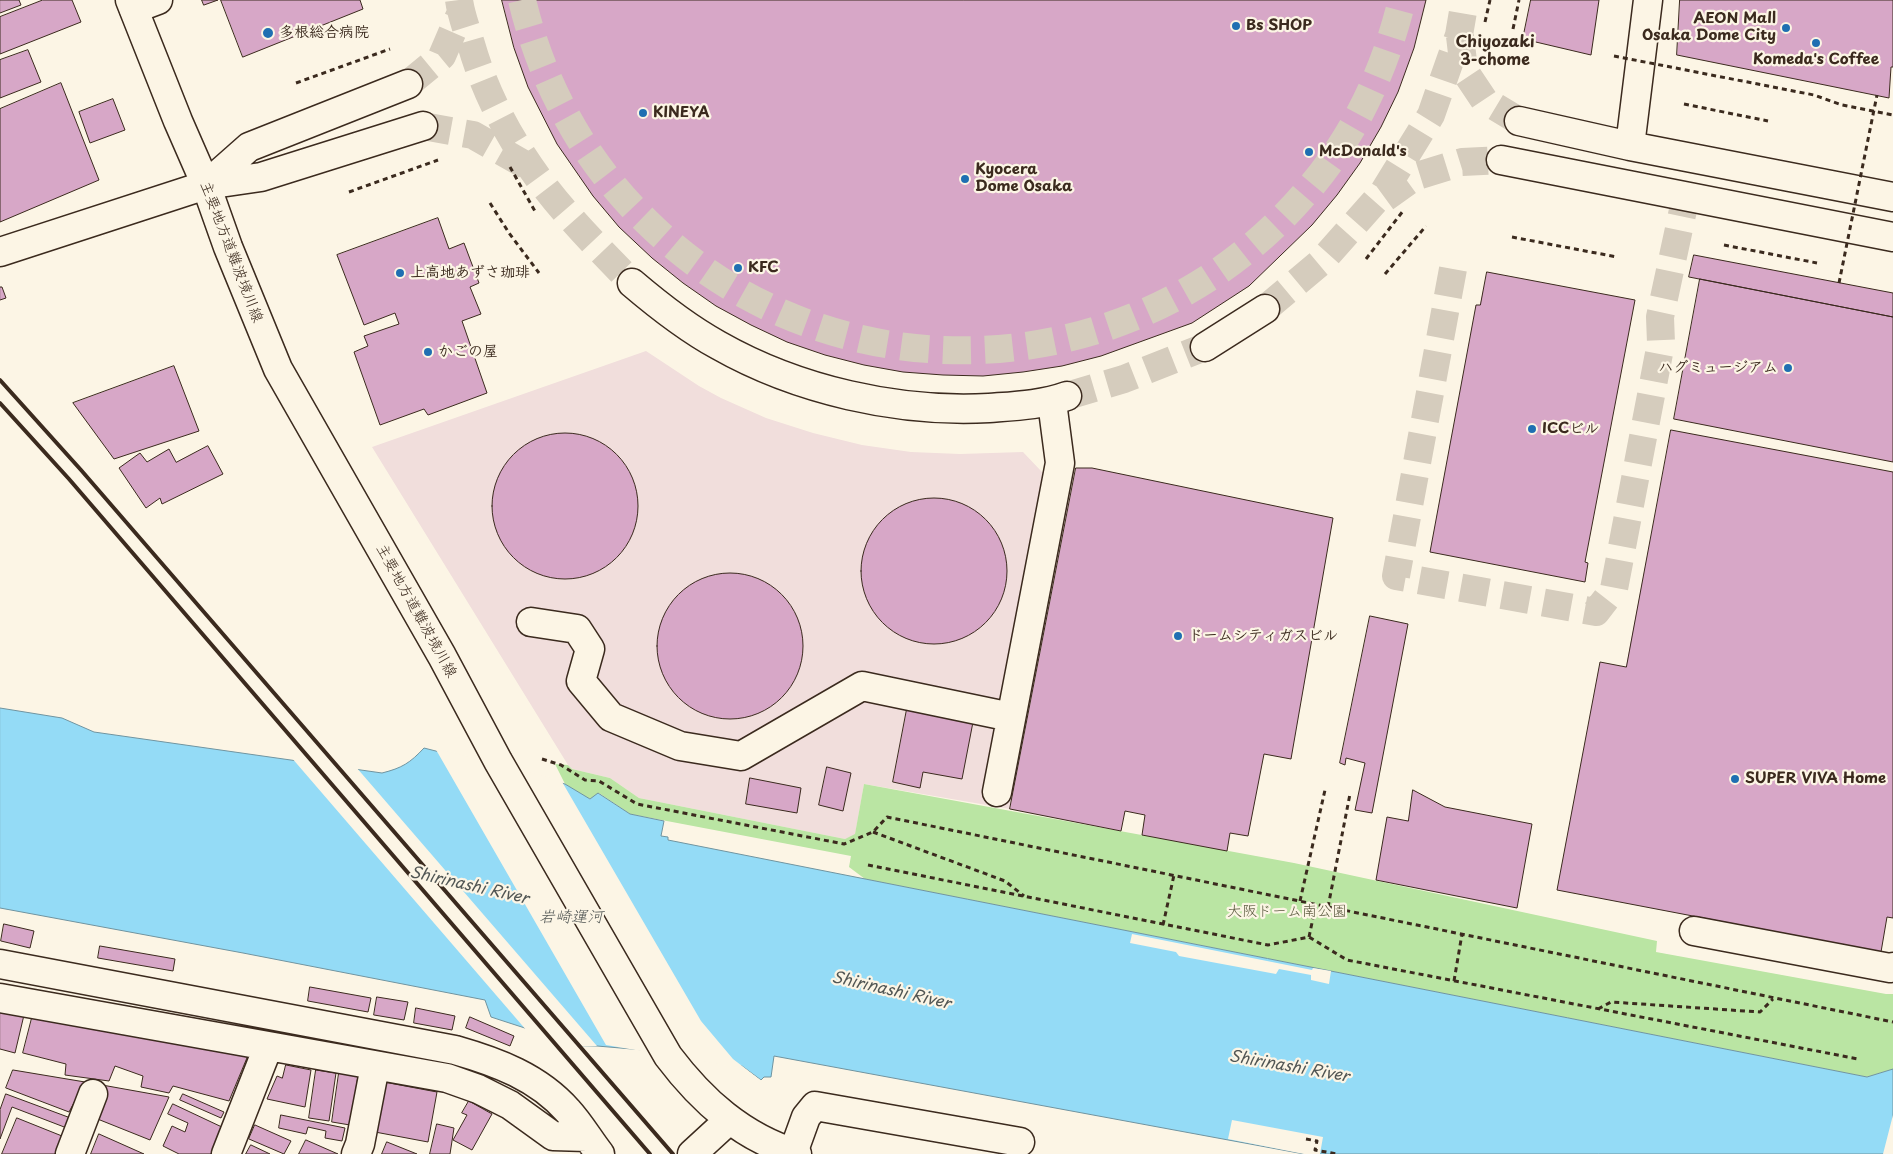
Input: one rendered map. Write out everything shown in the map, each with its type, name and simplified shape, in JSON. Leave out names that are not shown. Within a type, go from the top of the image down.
[{"type":"street","points":[[1630,146],[1648,0]]},
{"type":"street","name":"主要地方道難波境川線","points":[[140,3],[178,121],[206,185],[228,247],[278,369],[442,656],[498,761],[668,1056],[687,1082],[729,1120],[766,1142],[795,1153]]},
{"type":"street","points":[[206,185],[248,147],[408,84]]},
{"type":"street","points":[[1519,120],[1630,146],[1893,197]]},
{"type":"street","points":[[0,252],[206,185],[261,177],[423,126]]},
{"type":"street","points":[[1501,160],[1893,238]]},
{"type":"street","points":[[632,283],[681,322],[719,346],[783,375],[826,389],[872,400],[916,407],[960,410],[1059,399],[1060,463],[997,792]]},
{"type":"street","points":[[1205,347],[1266,309]]},
{"type":"street","points":[[531,622],[576,629],[590,649],[581,681],[611,717],[680,746],[741,756],[862,686],[1011,717]]},
{"type":"street","points":[[1694,931],[1890,968],[1893,967]]},
{"type":"street","points":[[0,964],[454,1050],[493,1061],[522,1075],[553,1095],[569,1112],[593,1146]]},
{"type":"street","points":[[0,998],[447,1078],[478,1089],[510,1105],[553,1136],[593,1146]]},
{"type":"street","points":[[226,1154],[268,1047]]},
{"type":"street","points":[[356,1154],[360,1144],[375,1066]]},
{"type":"street","points":[[70,1154],[93,1094]]},
{"type":"street","points":[[795,1153],[806,1117],[815,1106],[1020,1142]]},
{"type":"street","points":[[692,1154],[729,1120]]},
{"type":"path","points":[[1485,22],[1490,0]]},
{"type":"path","points":[[1513,29],[1519,0]]},
{"type":"path","points":[[296,82],[390,48]]},
{"type":"path","points":[[1614,56],[1814,95],[1842,104],[1893,114]]},
{"type":"path","points":[[1839,283],[1877,95]]},
{"type":"path","points":[[1684,104],[1768,120]]},
{"type":"path","points":[[349,192],[438,160]]},
{"type":"path","points":[[510,167],[536,213]]},
{"type":"path","points":[[490,204],[539,273]]},
{"type":"path","points":[[1366,259],[1403,211]]},
{"type":"path","points":[[1385,274],[1426,226]]},
{"type":"path","points":[[1512,237],[1616,257]]},
{"type":"path","points":[[1724,245],[1817,263]]},
{"type":"path","points":[[542,759],[561,764],[586,780],[599,781],[637,804],[844,844],[873,832],[887,817],[1893,1022]]},
{"type":"path","points":[[1300,901],[1325,790]]},
{"type":"path","points":[[1328,907],[1350,794]]},
{"type":"path","points":[[873,832],[1005,881],[1025,897]]},
{"type":"path","points":[[868,866],[1268,945],[1309,937],[1346,960],[1858,1059]]},
{"type":"path","points":[[1163,925],[1174,875]]},
{"type":"path","points":[[1309,937],[1316,904]]},
{"type":"path","points":[[1454,981],[1462,934]]},
{"type":"path","points":[[1598,1010],[1611,1002],[1760,1012],[1773,999]]},
{"type":"path","points":[[1306,1139],[1317,1141],[1315,1150],[1337,1154]]},
{"type":"shaded area","points":[[646,351],[699,386],[721,398],[766,418],[813,433],[862,445],[911,452],[960,454],[1023,452],[1042,472],[1076,468],[1010,809],[864,784],[855,835],[845,839],[639,798],[610,778],[572,769],[568,765],[372,447]]},
{"type":"green space","name":"大阪ドーム南公園","points":[[555,764],[568,765],[572,769],[610,778],[639,798],[845,839],[855,834],[864,784],[1294,863],[1657,941],[1656,952],[1893,994],[1893,1069],[1867,1077],[865,879],[849,867],[851,856],[630,814],[599,793],[593,798],[587,798],[565,784]]},
{"type":"water","name":"岩崎運河","points":[[0,708],[62,718],[94,732],[382,773],[405,764],[424,748],[565,784],[590,799],[598,793],[630,814],[664,821],[661,836],[668,837],[668,840],[1867,1077],[1893,1069],[1893,1154],[1304,1154],[774,1056],[771,1077],[764,1077],[761,1080],[742,1066],[667,1052],[580,1046],[491,1017],[485,1000],[0,908]]},
{"type":"pier","points":[[435,748],[561,780],[701,1021],[733,1059],[763,1082],[760,1083],[741,1068],[606,1045]]},
{"type":"pier","points":[[291,757],[356,767],[597,1046],[574,1047],[527,1031]]},
{"type":"pier","points":[[1132,934],[1312,970],[1313,968],[1331,971],[1329,984],[1311,980],[1311,975],[1279,969],[1276,974],[1179,956],[1176,952],[1130,943]]},
{"type":"pier","points":[[1893,1115],[1893,1154],[1883,1154]]},
{"type":"pier","points":[[1232,1120],[1323,1137],[1320,1154],[1304,1154],[1228,1139]]},
{"type":"building","points":[[0,0],[19,0],[21,5],[0,13]]},
{"type":"building","points":[[43,0],[72,0],[81,22],[0,54],[0,17]]},
{"type":"building","points":[[202,0],[218,0],[204,5]]},
{"type":"building","name":"多根総合病院","points":[[221,0],[360,0],[363,9],[243,57]]},
{"type":"building","name":"Kyocera Dome Osaka","points":[[502,0],[1426,0],[1414,48],[1398,92],[1381,127],[1360,163],[1312,225],[1249,286],[1192,323],[1101,356],[1062,366],[983,376],[903,372],[825,355],[787,342],[751,325],[716,306],[683,283],[652,258],[619,227],[593,196],[557,144],[528,87],[514,48]]},
{"type":"building","points":[[1531,0],[1599,0],[1591,55],[1523,39]]},
{"type":"building","name":"AEON Mall Osaka Dome City","points":[[1680,0],[1893,0],[1893,67],[1891,67],[1889,98],[1677,55]]},
{"type":"building","points":[[28,50],[41,82],[0,98],[0,60]]},
{"type":"building","points":[[61,83],[99,180],[0,222],[0,109]]},
{"type":"building","points":[[113,99],[125,130],[90,143],[79,112]]},
{"type":"building","points":[[438,218],[449,249],[464,243],[479,283],[470,287],[481,314],[462,321],[487,393],[428,415],[424,409],[380,425],[354,352],[368,346],[364,336],[399,324],[395,313],[364,325],[337,255]]},
{"type":"building","points":[[1694,255],[1893,293],[1893,317],[1689,277]]},
{"type":"building","name":"ICCビル","points":[[1487,272],[1635,300],[1585,562],[1588,563],[1585,582],[1430,552],[1476,305],[1480,305]]},
{"type":"building","name":"ハグミュージアム","points":[[1700,279],[1893,317],[1893,462],[1674,419]]},
{"type":"building","points":[[0,287],[2,287],[6,298],[0,300]]},
{"type":"building","points":[[174,366],[199,431],[114,459],[73,403]]},
{"type":"building","name":"SUPER VIVA Home","points":[[1671,430],[1893,472],[1893,918],[1887,917],[1881,952],[1557,890],[1600,662],[1626,667]]},
{"type":"building","points":[[565,433],[593,438],[617,454],[633,478],[638,506],[633,534],[617,558],[593,574],[565,579],[537,574],[513,558],[497,534],[492,506],[497,478],[513,454],[537,438]]},
{"type":"building","points":[[208,446],[223,474],[162,504],[160,498],[146,508],[119,468],[140,453],[147,462],[169,449],[176,462]]},
{"type":"building","name":"ドームシティガスビル","points":[[1076,468],[1092,468],[1333,518],[1291,759],[1264,754],[1248,836],[1230,833],[1227,851],[1142,835],[1145,815],[1125,811],[1121,831],[1010,809]]},
{"type":"building","points":[[934,498],[962,503],[986,519],[1002,543],[1007,571],[1002,599],[986,623],[962,639],[934,644],[906,639],[882,623],[866,599],[861,571],[866,543],[882,519],[906,503]]},
{"type":"building","points":[[730,573],[758,578],[782,594],[798,618],[803,646],[798,674],[782,698],[758,714],[730,719],[702,714],[678,698],[662,674],[657,646],[662,618],[678,594],[702,578]]},
{"type":"building","points":[[1370,616],[1408,624],[1372,813],[1355,810],[1365,763],[1346,758],[1345,765],[1340,763]]},
{"type":"building","points":[[907,709],[973,722],[962,779],[923,772],[920,788],[893,782]]},
{"type":"building","points":[[827,767],[851,773],[843,811],[819,805]]},
{"type":"building","points":[[750,778],[801,788],[797,813],[746,804]]},
{"type":"building","points":[[1413,790],[1445,807],[1532,824],[1517,908],[1376,880],[1387,817],[1408,821]]},
{"type":"building","points":[[4,924],[34,931],[30,948],[1,941]]},
{"type":"building","points":[[100,946],[175,959],[173,971],[98,958]]},
{"type":"building","points":[[310,987],[371,998],[368,1012],[308,1001]]},
{"type":"building","points":[[377,997],[408,1002],[404,1020],[374,1015]]},
{"type":"building","points":[[416,1008],[455,1016],[452,1030],[414,1023]]},
{"type":"building","points":[[0,1009],[24,1015],[15,1053],[0,1049]]},
{"type":"building","points":[[33,1014],[249,1053],[229,1101],[173,1086],[169,1093],[141,1087],[143,1076],[115,1066],[109,1081],[65,1075],[66,1064],[23,1053]]},
{"type":"building","points":[[470,1017],[514,1036],[510,1046],[466,1028]]},
{"type":"building","points":[[286,1065],[311,1070],[305,1107],[267,1099],[277,1076],[282,1078]]},
{"type":"building","points":[[13,1070],[85,1082],[69,1112],[6,1088]]},
{"type":"building","points":[[316,1070],[336,1073],[329,1121],[309,1118]]},
{"type":"building","points":[[339,1073],[358,1076],[350,1125],[332,1122]]},
{"type":"building","points":[[384,1082],[437,1092],[428,1142],[375,1132]]},
{"type":"building","points":[[102,1085],[169,1097],[150,1140],[90,1116]]},
{"type":"building","points":[[6,1094],[76,1120],[72,1130],[12,1107],[0,1139],[0,1110]]},
{"type":"building","points":[[183,1094],[224,1112],[221,1118],[180,1100]]},
{"type":"building","points":[[469,1101],[492,1114],[472,1150],[453,1140],[467,1115],[462,1113]]},
{"type":"building","points":[[173,1104],[224,1128],[211,1154],[179,1154],[163,1146],[172,1126],[185,1132],[188,1123],[168,1114]]},
{"type":"building","points":[[281,1115],[345,1128],[342,1141],[325,1138],[326,1131],[308,1127],[306,1134],[279,1128]]},
{"type":"building","points":[[17,1118],[62,1136],[55,1154],[2,1154]]},
{"type":"building","points":[[437,1124],[454,1128],[450,1154],[430,1154]]},
{"type":"building","points":[[255,1125],[291,1141],[284,1154],[249,1139]]},
{"type":"building","points":[[99,1134],[144,1154],[91,1154]]},
{"type":"building","points":[[306,1140],[338,1154],[299,1154]]},
{"type":"building","points":[[387,1142],[417,1154],[382,1154]]},
{"type":"building","points":[[251,1145],[270,1154],[246,1154]]},
{"type":"tunnel","points":[[459,0],[488,91],[523,157],[553,197],[584,233],[632,283]]},
{"type":"tunnel","points":[[522,0],[541,62],[554,91],[568,120],[603,173],[646,221],[721,281],[804,322],[893,345],[983,350],[1073,337],[1159,306],[1239,257],[1308,190],[1340,147],[1366,101],[1377,76],[1387,51],[1402,0]]},
{"type":"tunnel","points":[[1265,309],[1321,262],[1384,191],[1431,115],[1459,35],[1465,0]]},
{"type":"tunnel","points":[[408,84],[442,56],[461,12]]},
{"type":"tunnel","points":[[1460,36],[1464,70],[1484,100],[1519,121]]},
{"type":"tunnel","points":[[423,126],[473,135],[529,167]]},
{"type":"tunnel","points":[[1385,198],[1414,177],[1462,162],[1501,160]]},
{"type":"tunnel","points":[[1453,269],[1396,576],[1596,612],[1614,589],[1661,343],[1660,317],[1686,196]]},
{"type":"tunnel","points":[[1067,396],[1124,379],[1205,347]]},
{"type":"railway","points":[[0,380],[81,470],[673,1154]]},
{"type":"railway","points":[[0,403],[69,479],[650,1154]]},
{"type":"place","name":"Bs SHOP","points":[[1236,26]]},
{"type":"place","name":"AEON Mall Osaka Dome City","points":[[1786,28]]},
{"type":"place","name":"多根総合病院","points":[[268,33]]},
{"type":"place","name":"Komeda's Coffee","points":[[1816,43]]},
{"type":"place","name":"KINEYA","points":[[643,113]]},
{"type":"place","name":"McDonald's","points":[[1309,152]]},
{"type":"place","name":"Kyocera Dome Osaka","points":[[965,179]]},
{"type":"place","name":"KFC","points":[[738,268]]},
{"type":"place","name":"上高地あずさ珈琲","points":[[400,273]]},
{"type":"place","name":"かごの屋","points":[[428,352]]},
{"type":"place","name":"ハグミュージアム","points":[[1788,368]]},
{"type":"place","name":"ICCビル","points":[[1532,429]]},
{"type":"place","name":"ドームシティガスビル","points":[[1178,636]]},
{"type":"place","name":"SUPER VIVA Home","points":[[1735,779]]},
{"type":"district","name":"Chiyozaki 3-chome","points":[[1495,52]]},
{"type":"water label","name":"Shirinashi River","points":[[469,886]]},
{"type":"water label","name":"Shirinashi River","points":[[891,991]]},
{"type":"water label","name":"Shirinashi River","points":[[1289,1067]]}]
